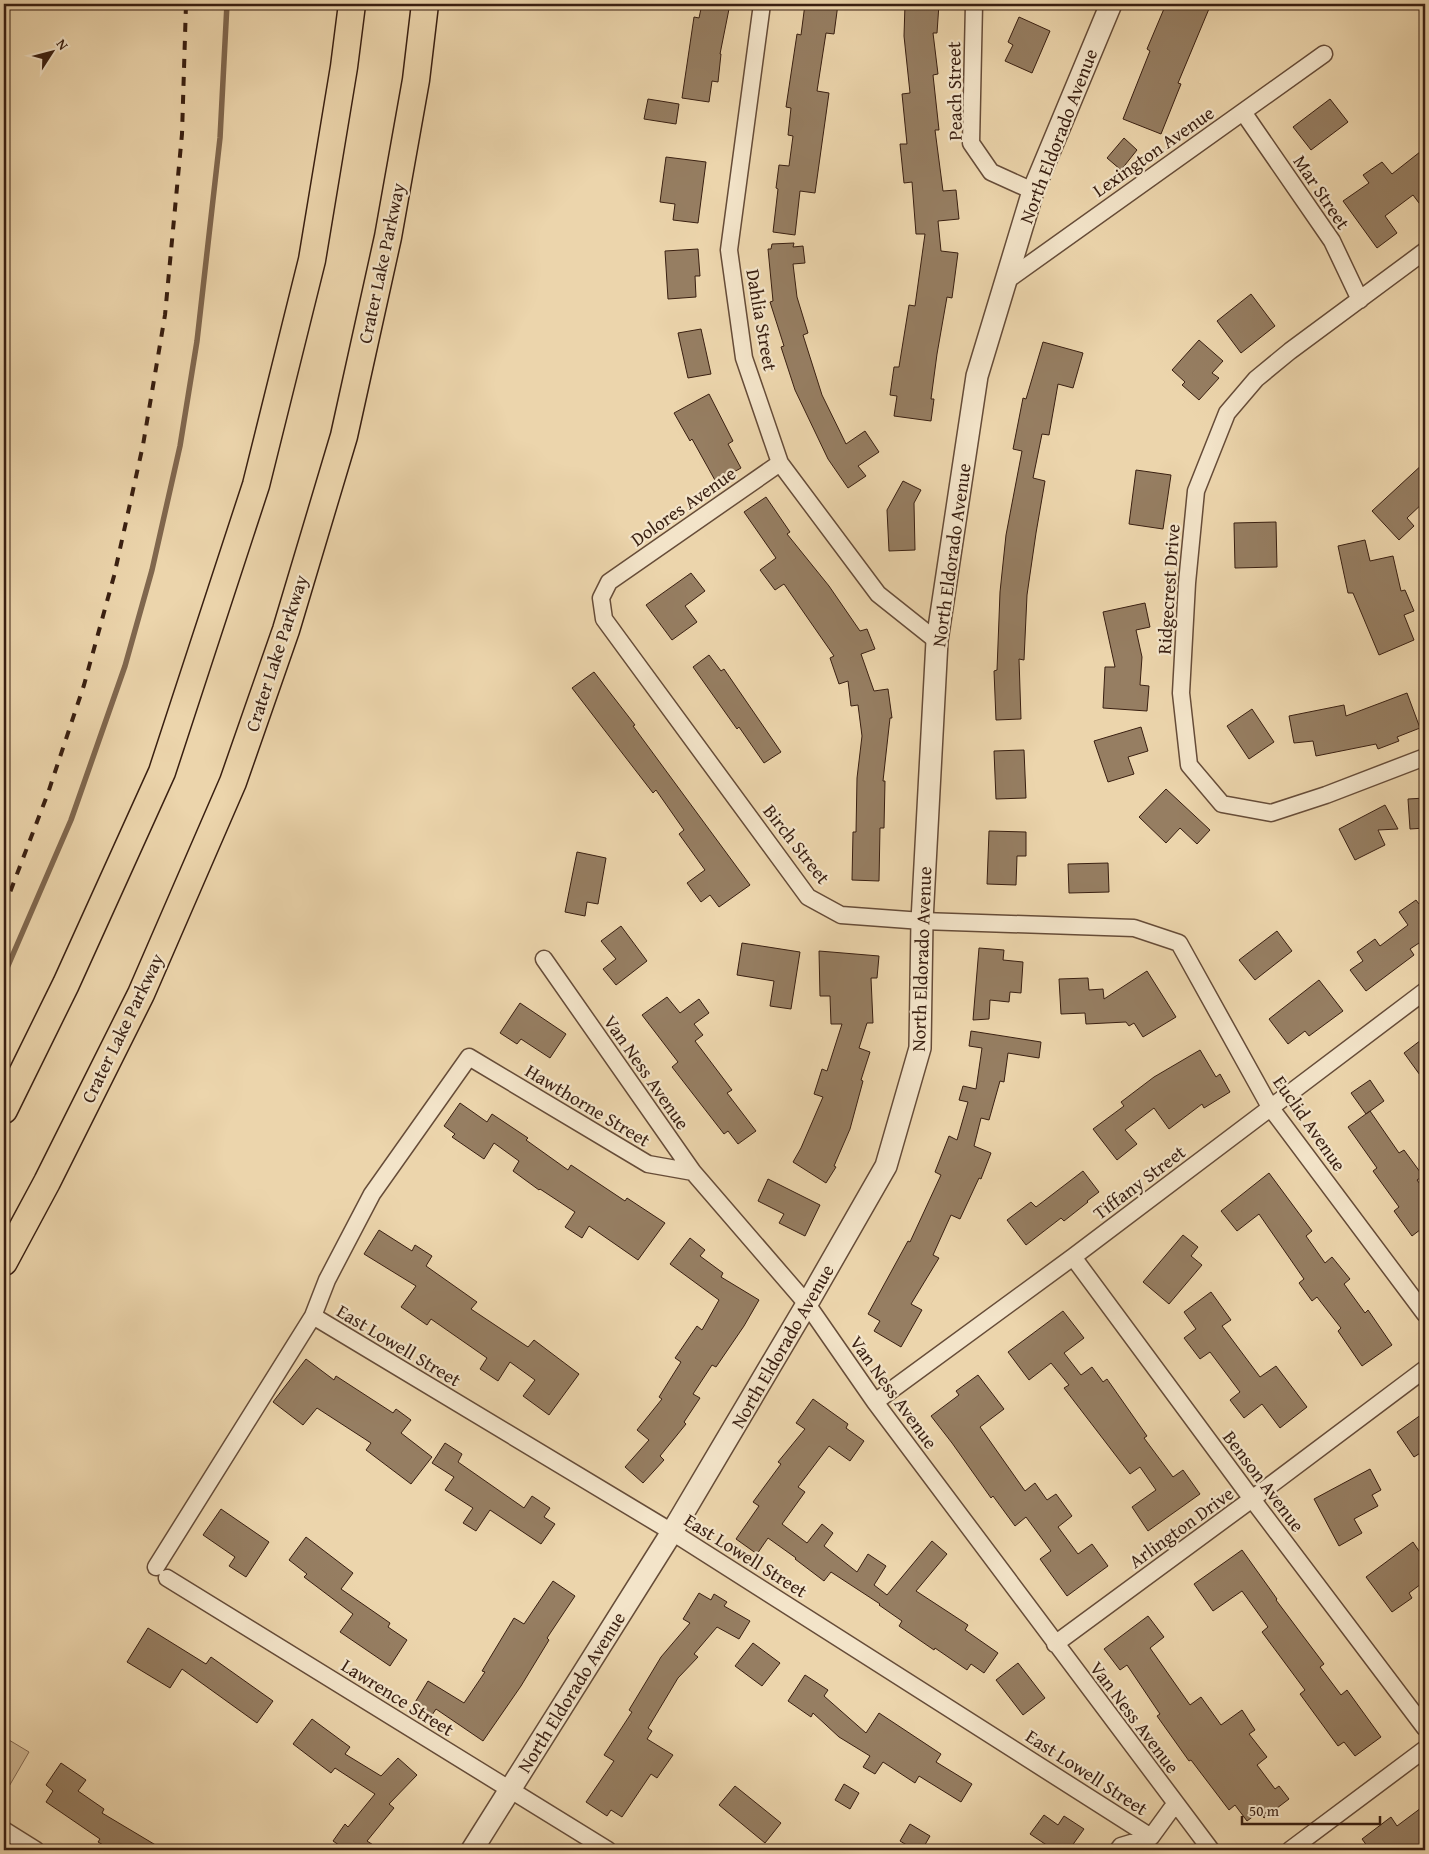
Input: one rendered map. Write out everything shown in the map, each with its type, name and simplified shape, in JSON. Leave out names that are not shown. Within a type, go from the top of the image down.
[{"type":"main road","points":[[4,1110],[66,984],[162,772],[256,485],[312,260],[344,68],[352,4]]},
{"type":"main road","name":"Crater Lake Parkway","points":[[4,1262],[47,1182],[140,994],[233,782],[286,630],[344,436],[386,246],[416,80],[425,4]]},
{"type":"street","name":"Dahlia Street","points":[[762,4],[729,250],[744,358],[780,463],[878,594],[937,640]]},
{"type":"street","name":"Peach Street","points":[[974,4],[971,143],[991,172],[1033,191]]},
{"type":"street","name":"North Eldorado Avenue","points":[[472,1850],[672,1532],[886,1166],[920,1048],[922,921],[937,640],[977,376],[1033,191],[1111,4]]},
{"type":"street","name":"Lexington Avenue","points":[[1006,281],[1324,54]]},
{"type":"street","name":"Mar Street","points":[[1244,112],[1332,242],[1360,300]]},
{"type":"street","name":"Ridgecrest Drive","points":[[1425,251],[1290,351],[1256,379],[1227,413],[1196,491],[1187,583],[1181,693],[1189,765],[1222,804],[1271,813],[1326,795],[1425,757]]},
{"type":"street","name":"Dolores Avenue","points":[[609,582],[780,463]]},
{"type":"street","name":"Birch Street","points":[[609,582],[601,598],[604,619],[808,897],[840,915],[922,921],[1134,928],[1179,944]]},
{"type":"street","name":"Euclid Avenue","points":[[1179,944],[1270,1107],[1425,1314]]},
{"type":"street","name":"Van Ness Avenue","points":[[544,959],[693,1172],[807,1304],[875,1402],[1211,1850]]},
{"type":"street","name":"Tiffany Street","points":[[875,1402],[1073,1258],[1425,991]]},
{"type":"street","name":"Hawthorne Street","points":[[313,1316],[327,1280],[372,1194],[469,1057],[648,1164],[693,1172]]},
{"type":"street","name":"Benson Avenue","points":[[1073,1258],[1252,1500],[1425,1728]]},
{"type":"street","name":"East Lowell Street","points":[[313,1316],[672,1532],[1152,1843]]},
{"type":"street","name":"Lawrence Street","points":[[313,1316],[161,1572],[608,1850]]},
{"type":"street","name":"Arlington Drive","points":[[1055,1644],[1252,1500],[1425,1369]]},
{"type":"street","points":[[1290,1850],[1425,1749]]},
{"type":"street","points":[[1118,1850],[1121,1846],[1152,1843],[1175,1804]]},
{"type":"street","points":[[4,1830],[36,1850]]},
{"type":"shaded area","points":[[4,1737],[29,1752],[4,1795]]},
{"type":"building","points":[[702,4],[730,4],[720,54],[718,82],[712,81],[709,102],[682,98],[694,17],[699,18]]},
{"type":"building","points":[[805,4],[838,4],[834,34],[826,33],[817,91],[829,93],[815,193],[800,191],[795,235],[773,232],[779,165],[789,166],[793,136],[788,135],[791,108],[786,107],[797,34],[801,35]]},
{"type":"building","points":[[905,4],[939,4],[937,33],[933,33],[938,74],[933,75],[939,130],[935,130],[943,191],[956,190],[959,219],[938,221],[941,251],[958,253],[952,298],[947,297],[937,354],[931,399],[934,399],[931,421],[894,416],[897,396],[890,395],[894,367],[899,367],[909,305],[915,306],[925,234],[916,234],[912,182],[904,183],[900,144],[907,144],[902,94],[910,93],[904,36]]},
{"type":"building","points":[[1166,4],[1211,4],[1178,83],[1181,84],[1161,134],[1123,119],[1150,51],[1147,49]]},
{"type":"building","points":[[1019,17],[1050,31],[1032,73],[1005,61],[1013,45],[1008,42]]},
{"type":"building","points":[[648,99],[679,104],[676,124],[644,119]]},
{"type":"building","points":[[1330,99],[1348,122],[1311,150],[1293,127]]},
{"type":"building","points":[[1124,138],[1137,150],[1121,170],[1107,158]]},
{"type":"building","points":[[1425,148],[1425,211],[1413,195],[1385,216],[1397,233],[1377,248],[1343,201],[1369,183],[1363,175],[1382,162],[1392,174]]},
{"type":"building","points":[[666,157],[706,162],[698,223],[673,220],[675,204],[660,202]]},
{"type":"building","points":[[794,243],[793,247],[803,246],[805,263],[793,264],[797,297],[808,333],[803,335],[822,395],[846,444],[865,431],[879,452],[858,466],[866,476],[848,488],[828,459],[795,390],[781,347],[784,346],[770,302],[773,301],[768,249],[771,249],[772,244]]},
{"type":"building","points":[[698,249],[700,276],[695,276],[696,297],[668,299],[665,251]]},
{"type":"building","points":[[1251,294],[1275,326],[1241,353],[1217,321]]},
{"type":"building","points":[[701,329],[711,374],[688,378],[678,333]]},
{"type":"building","points":[[1199,340],[1223,361],[1212,373],[1219,378],[1199,400],[1182,385],[1185,382],[1172,370]]},
{"type":"building","points":[[1043,342],[1083,353],[1073,388],[1058,384],[1049,435],[1042,434],[1033,478],[1045,481],[1027,595],[1024,660],[1019,659],[1021,719],[996,720],[994,671],[997,670],[1000,592],[1006,535],[1022,451],[1013,449],[1023,398],[1026,399]]},
{"type":"building","points":[[709,394],[733,441],[728,444],[741,468],[716,482],[692,439],[690,441],[674,413]]},
{"type":"building","points":[[1425,462],[1425,501],[1407,518],[1414,526],[1399,540],[1372,511]]},
{"type":"building","points":[[1136,470],[1171,475],[1163,529],[1129,524]]},
{"type":"building","points":[[903,481],[921,490],[914,503],[915,550],[889,551],[887,510]]},
{"type":"building","points":[[766,497],[790,532],[787,534],[829,586],[860,631],[867,629],[875,649],[861,654],[874,691],[888,689],[892,718],[890,718],[883,781],[885,781],[884,828],[880,828],[879,881],[852,880],[853,832],[856,832],[857,778],[862,736],[858,705],[851,706],[848,681],[839,684],[830,658],[834,656],[784,584],[775,590],[760,570],[776,558],[744,512]]},
{"type":"building","points":[[1276,522],[1277,567],[1235,568],[1234,523]]},
{"type":"building","points":[[1365,540],[1370,561],[1393,556],[1401,591],[1405,590],[1414,611],[1404,615],[1414,640],[1379,655],[1353,593],[1348,593],[1338,546]]},
{"type":"building","points":[[691,573],[705,591],[685,606],[697,622],[672,640],[646,605]]},
{"type":"building","points":[[1145,603],[1150,627],[1136,630],[1142,657],[1140,685],[1149,686],[1147,711],[1103,708],[1105,667],[1115,667],[1103,612]]},
{"type":"building","points":[[709,655],[721,671],[724,669],[781,752],[764,763],[693,667]]},
{"type":"building","points":[[594,672],[635,725],[633,726],[750,885],[719,907],[710,895],[701,902],[687,883],[705,870],[679,834],[684,830],[656,790],[653,793],[572,688]]},
{"type":"building","points":[[1407,693],[1420,728],[1397,737],[1399,741],[1378,749],[1376,744],[1316,756],[1313,741],[1294,743],[1289,716],[1344,705],[1346,716]]},
{"type":"building","points":[[1252,709],[1274,742],[1249,759],[1227,726]]},
{"type":"building","points":[[1141,727],[1148,751],[1128,757],[1134,774],[1108,782],[1094,741]]},
{"type":"building","points":[[1024,750],[1026,798],[996,799],[994,751]]},
{"type":"building","points":[[1166,789],[1210,830],[1197,844],[1180,828],[1166,843],[1139,817]]},
{"type":"building","points":[[1425,798],[1425,828],[1410,829],[1408,799]]},
{"type":"building","points":[[1385,805],[1398,829],[1378,830],[1385,845],[1355,860],[1339,829]]},
{"type":"building","points":[[989,831],[1026,832],[1026,856],[1017,856],[1016,885],[987,884]]},
{"type":"building","points":[[577,852],[606,858],[598,904],[587,902],[585,916],[565,912]]},
{"type":"building","points":[[1108,863],[1109,892],[1069,893],[1068,864]]},
{"type":"building","points":[[1425,899],[1425,939],[1410,949],[1414,955],[1366,991],[1350,970],[1363,961],[1357,952],[1375,939],[1380,946],[1408,925],[1399,912],[1416,900],[1419,904]]},
{"type":"building","points":[[621,926],[647,961],[616,985],[603,969],[616,959],[601,941]]},
{"type":"building","points":[[1277,931],[1292,951],[1255,980],[1239,960]]},
{"type":"building","points":[[742,943],[800,952],[791,1009],[770,1006],[774,981],[737,975]]},
{"type":"building","points":[[979,948],[1004,950],[1003,960],[1023,962],[1021,993],[1010,992],[1009,1002],[990,1000],[989,1019],[973,1020]]},
{"type":"building","points":[[819,951],[879,956],[877,978],[871,978],[873,1023],[867,1023],[859,1048],[870,1052],[861,1080],[863,1081],[850,1129],[834,1166],[836,1167],[826,1183],[793,1162],[823,1097],[814,1094],[822,1069],[827,1071],[842,1024],[831,1024],[830,996],[820,996]]},
{"type":"building","points":[[1147,971],[1176,1017],[1143,1037],[1134,1023],[1129,1026],[1126,1022],[1086,1024],[1085,1013],[1061,1014],[1059,979],[1088,978],[1089,990],[1103,989],[1104,999]]},
{"type":"building","points":[[1319,980],[1343,1011],[1309,1036],[1305,1031],[1288,1044],[1269,1019]]},
{"type":"building","points":[[667,997],[680,1013],[699,999],[709,1013],[694,1024],[703,1035],[695,1041],[732,1090],[727,1093],[756,1131],[738,1144],[728,1131],[724,1134],[672,1067],[678,1062],[642,1015]]},
{"type":"building","points":[[520,1003],[566,1034],[550,1058],[521,1039],[517,1044],[500,1033]]},
{"type":"building","points":[[971,1031],[1041,1042],[1039,1058],[1008,1053],[1004,1082],[1000,1081],[989,1120],[981,1118],[974,1146],[991,1153],[981,1179],[979,1178],[960,1219],[951,1215],[933,1255],[939,1258],[911,1304],[922,1310],[901,1347],[874,1331],[880,1321],[868,1314],[908,1241],[910,1242],[941,1175],[935,1172],[949,1136],[957,1140],[968,1102],[959,1100],[963,1086],[976,1089],[982,1048],[969,1046]]},
{"type":"building","points":[[1425,1037],[1425,1082],[1404,1053]]},
{"type":"building","points":[[1200,1050],[1216,1077],[1220,1074],[1230,1092],[1204,1108],[1202,1104],[1169,1129],[1154,1108],[1125,1130],[1137,1144],[1117,1160],[1093,1129],[1124,1106],[1121,1102],[1154,1077]]},
{"type":"building","points":[[1370,1080],[1384,1101],[1366,1114],[1351,1093]]},
{"type":"building","points":[[460,1103],[487,1122],[492,1114],[528,1138],[526,1140],[568,1170],[571,1165],[625,1201],[627,1198],[665,1223],[638,1260],[589,1226],[582,1238],[565,1227],[575,1212],[539,1190],[513,1171],[519,1161],[494,1143],[484,1159],[452,1137],[455,1134],[444,1126]]},
{"type":"building","points":[[1370,1111],[1399,1153],[1404,1150],[1423,1176],[1417,1180],[1425,1191],[1425,1226],[1412,1236],[1394,1211],[1399,1207],[1373,1171],[1377,1168],[1348,1127]]},
{"type":"building","points":[[1083,1171],[1099,1192],[1064,1221],[1061,1218],[1026,1245],[1007,1220],[1031,1202],[1036,1207]]},
{"type":"building","points":[[1269,1173],[1312,1231],[1306,1236],[1325,1263],[1332,1257],[1350,1279],[1344,1284],[1365,1313],[1368,1310],[1392,1345],[1362,1366],[1338,1331],[1341,1328],[1317,1297],[1312,1301],[1299,1283],[1304,1279],[1259,1214],[1237,1231],[1221,1211]]},
{"type":"building","points":[[768,1179],[820,1205],[805,1236],[779,1223],[784,1214],[758,1201]]},
{"type":"building","points":[[379,1230],[412,1251],[415,1245],[432,1256],[426,1266],[477,1302],[471,1309],[528,1347],[534,1340],[579,1374],[549,1415],[523,1396],[535,1380],[510,1362],[498,1381],[480,1369],[487,1358],[431,1319],[427,1325],[401,1307],[416,1286],[364,1254]]},
{"type":"building","points":[[1183,1235],[1198,1247],[1191,1256],[1202,1265],[1169,1304],[1143,1282]]},
{"type":"building","points":[[690,1238],[705,1250],[700,1256],[723,1273],[721,1277],[759,1300],[716,1367],[712,1365],[693,1394],[700,1398],[684,1422],[686,1424],[660,1456],[664,1460],[643,1483],[625,1467],[649,1440],[637,1430],[662,1399],[659,1397],[681,1362],[675,1358],[697,1326],[702,1330],[719,1300],[670,1264]]},
{"type":"building","points":[[1211,1292],[1231,1320],[1222,1326],[1260,1377],[1276,1366],[1307,1407],[1280,1428],[1262,1404],[1244,1418],[1230,1400],[1240,1392],[1210,1352],[1200,1359],[1184,1338],[1196,1329],[1184,1312]]},
{"type":"building","points":[[1063,1311],[1084,1338],[1064,1353],[1081,1375],[1092,1367],[1103,1382],[1107,1379],[1147,1436],[1144,1438],[1173,1477],[1183,1470],[1200,1494],[1148,1531],[1132,1507],[1156,1490],[1140,1467],[1130,1474],[1064,1388],[1069,1385],[1051,1363],[1029,1380],[1008,1352]]},
{"type":"building","points":[[306,1359],[334,1380],[336,1376],[393,1413],[396,1409],[411,1420],[401,1433],[432,1457],[411,1484],[366,1450],[371,1443],[317,1408],[303,1425],[273,1402]]},
{"type":"building","points":[[978,1375],[1004,1409],[980,1427],[1025,1491],[1035,1483],[1047,1500],[1056,1494],[1072,1516],[1058,1527],[1078,1554],[1092,1544],[1108,1566],[1067,1596],[1040,1559],[1051,1551],[1026,1517],[1015,1526],[993,1496],[991,1498],[931,1416],[959,1395],[956,1391]]},
{"type":"building","points":[[813,1399],[848,1424],[846,1428],[864,1441],[850,1461],[829,1446],[798,1487],[805,1492],[782,1524],[807,1543],[822,1524],[833,1533],[824,1546],[857,1572],[868,1554],[886,1566],[874,1585],[887,1595],[932,1541],[947,1554],[916,1591],[968,1625],[965,1630],[998,1653],[984,1673],[971,1664],[967,1670],[935,1648],[934,1650],[899,1626],[902,1621],[880,1604],[831,1572],[824,1581],[768,1538],[757,1554],[736,1539],[759,1506],[753,1502],[781,1464],[778,1462],[805,1429],[796,1423]]},
{"type":"building","points":[[1425,1412],[1425,1450],[1414,1457],[1397,1432]]},
{"type":"building","points":[[445,1443],[462,1454],[458,1462],[524,1508],[532,1496],[550,1508],[544,1517],[555,1524],[541,1544],[490,1510],[476,1531],[463,1523],[473,1508],[445,1490],[454,1477],[432,1463]]},
{"type":"building","points":[[1370,1469],[1381,1490],[1372,1495],[1378,1506],[1354,1519],[1362,1533],[1339,1546],[1314,1499]]},
{"type":"building","points":[[221,1509],[269,1542],[246,1577],[229,1566],[235,1557],[203,1535]]},
{"type":"building","points":[[306,1537],[353,1573],[341,1589],[390,1623],[388,1627],[407,1640],[390,1666],[340,1632],[353,1614],[304,1577],[307,1574],[289,1560]]},
{"type":"building","points":[[1413,1542],[1425,1560],[1425,1581],[1409,1593],[1412,1598],[1392,1612],[1366,1577]]},
{"type":"building","points":[[1242,1550],[1276,1600],[1324,1664],[1320,1667],[1341,1695],[1347,1690],[1381,1737],[1355,1756],[1344,1742],[1338,1746],[1300,1694],[1305,1690],[1262,1632],[1268,1627],[1242,1591],[1213,1611],[1194,1584]]},
{"type":"building","points":[[553,1581],[575,1596],[547,1638],[549,1640],[521,1686],[483,1741],[436,1709],[432,1715],[414,1704],[428,1681],[464,1703],[485,1672],[482,1671],[514,1618],[524,1624]]},
{"type":"building","points":[[699,1593],[711,1600],[714,1594],[727,1602],[724,1606],[750,1621],[739,1639],[717,1627],[694,1654],[698,1657],[678,1678],[648,1728],[652,1731],[647,1739],[673,1755],[657,1778],[651,1774],[622,1817],[611,1810],[607,1816],[586,1802],[614,1761],[604,1755],[632,1712],[629,1710],[661,1657],[690,1623],[683,1619]]},
{"type":"building","points":[[1148,1616],[1164,1637],[1150,1648],[1190,1705],[1201,1697],[1221,1725],[1242,1710],[1255,1730],[1249,1734],[1267,1757],[1257,1765],[1275,1789],[1279,1786],[1289,1799],[1264,1818],[1259,1812],[1247,1821],[1235,1805],[1229,1810],[1191,1760],[1189,1761],[1157,1716],[1160,1714],[1127,1665],[1120,1670],[1104,1649]]},
{"type":"building","points":[[148,1628],[206,1664],[211,1657],[273,1701],[257,1723],[182,1669],[170,1688],[127,1662]]},
{"type":"building","points":[[753,1643],[780,1663],[762,1686],[735,1666]]},
{"type":"building","points":[[1018,1663],[1045,1698],[1023,1715],[996,1680]]},
{"type":"building","points":[[805,1675],[828,1690],[824,1696],[866,1733],[879,1713],[941,1754],[936,1762],[972,1784],[961,1802],[919,1776],[915,1783],[883,1762],[875,1774],[863,1767],[870,1756],[839,1737],[813,1713],[811,1717],[788,1701]]},
{"type":"building","points":[[312,1719],[350,1747],[345,1754],[381,1776],[398,1758],[417,1775],[389,1804],[394,1808],[367,1841],[381,1850],[346,1850],[333,1841],[345,1824],[348,1827],[375,1794],[335,1768],[331,1773],[293,1744]]},
{"type":"building","points":[[61,1763],[86,1780],[78,1791],[104,1809],[102,1813],[164,1850],[112,1850],[98,1842],[100,1839],[46,1802],[53,1791],[46,1785]]},
{"type":"building","points":[[844,1784],[859,1793],[850,1809],[835,1800]]},
{"type":"building","points":[[735,1786],[781,1823],[765,1843],[719,1805]]},
{"type":"building","points":[[1425,1805],[1425,1850],[1370,1850],[1362,1839],[1391,1817],[1397,1826]]},
{"type":"building","points":[[1044,1815],[1058,1825],[1064,1816],[1084,1829],[1069,1850],[1054,1850],[1030,1834]]},
{"type":"building","points":[[910,1824],[930,1836],[922,1850],[915,1850],[900,1841]]},
{"type":"waterway","points":[[4,975],[71,820],[125,666],[152,570],[180,446],[197,341],[220,138],[227,4]]},
{"type":"railway","points":[[4,908],[48,793],[84,685],[114,576],[143,445],[165,315],[182,134],[186,4]]}]
